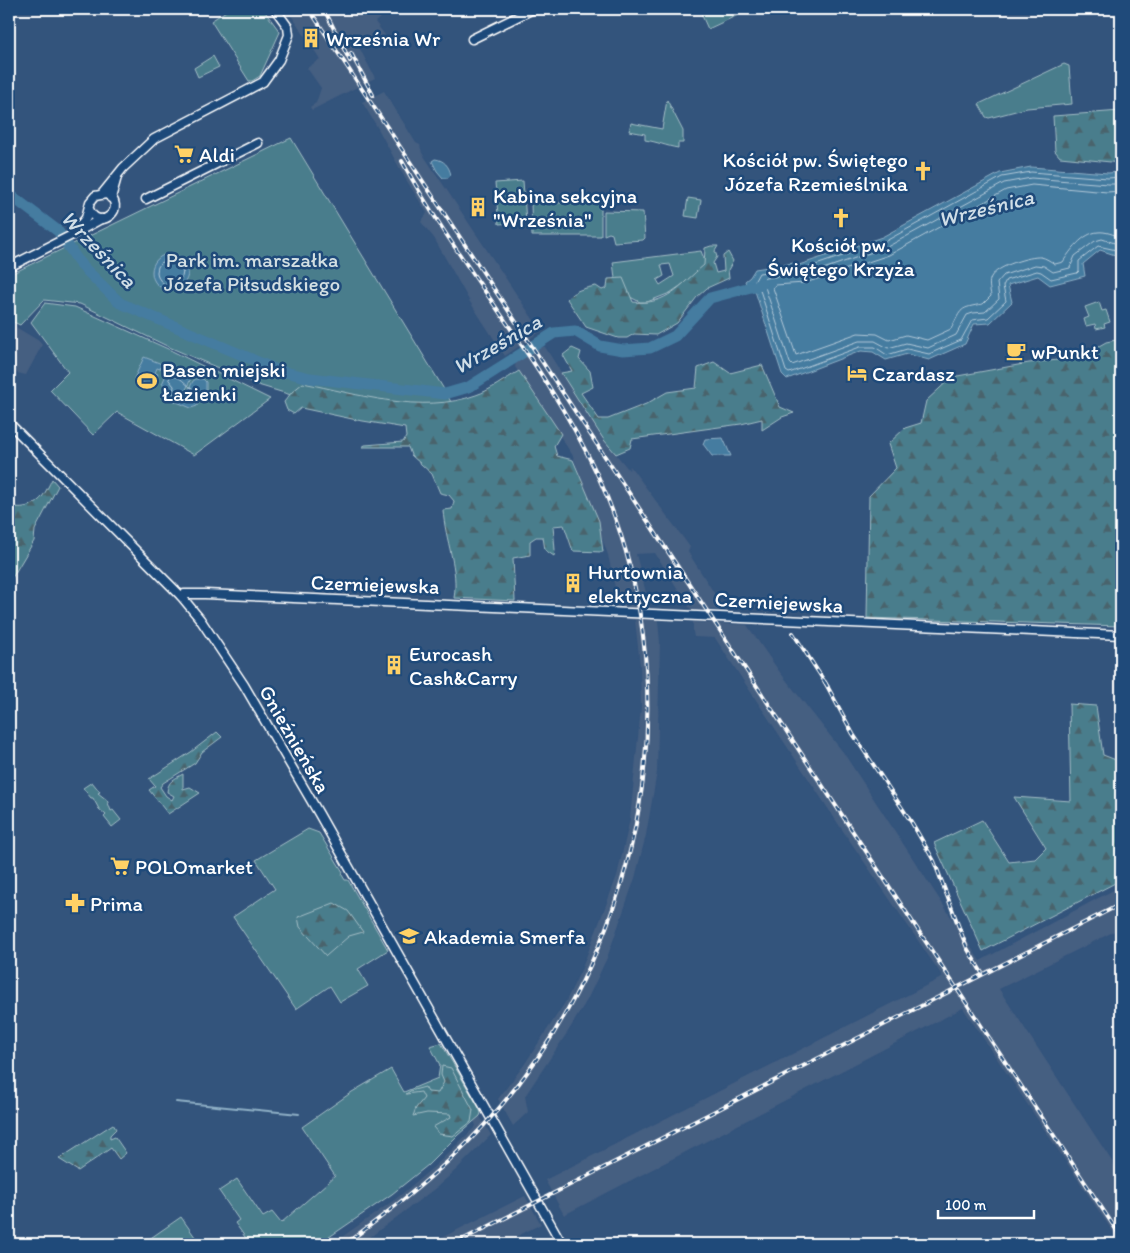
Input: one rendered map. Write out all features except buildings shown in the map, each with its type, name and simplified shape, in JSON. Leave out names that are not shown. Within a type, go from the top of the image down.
[{"type":"street","points":[[72,235],[86,218],[92,198],[102,194],[119,173],[154,139],[263,82],[275,67],[288,38],[288,27],[275,9]]},
{"type":"street","points":[[472,39],[532,9]]},
{"type":"street","points":[[146,199],[258,144]]},
{"type":"street","points":[[9,266],[110,216],[115,205],[112,198],[119,173]]},
{"type":"street","points":[[102,194],[112,198]]},
{"type":"street","points":[[89,209],[94,216],[101,219]]},
{"type":"street","name":"Gnieźnieńska","points":[[9,423],[181,596],[200,619],[248,692],[562,1244]]},
{"type":"street","name":"Czerniejewska","points":[[181,596],[184,594],[224,595],[1121,636]]},
{"type":"shaded area","points":[[287,9],[390,9],[375,22],[385,35],[359,47],[375,78],[312,110],[310,107],[316,103],[321,88],[307,68],[320,59]]},
{"type":"shaded area","points":[[384,91],[416,143],[420,145],[422,153],[541,331],[505,356],[470,302],[434,238],[421,222],[427,213],[362,102]]},
{"type":"shaded area","points":[[9,323],[39,341],[42,345],[26,375],[9,371]]},
{"type":"shaded area","points":[[541,346],[545,347],[604,440],[629,470],[630,466],[690,547],[688,552],[725,610],[691,610],[655,553],[636,554],[650,608],[658,621],[660,642],[657,772],[646,835],[635,878],[607,958],[587,1000],[525,1096],[528,1112],[513,1126],[498,1099],[524,1065],[566,1001],[582,968],[617,876],[630,819],[641,707],[640,665],[635,620],[629,619],[628,606],[619,606],[608,555],[573,456],[515,367],[516,360]]},
{"type":"shaded area","points":[[693,622],[747,625],[779,671],[843,752],[980,961],[1121,886],[1121,928],[999,989],[1121,1175],[1121,1244],[963,1008],[564,1215],[545,1180],[943,977],[715,638],[694,637]]},
{"type":"shaded area","points":[[471,1113],[478,1113],[491,1135],[457,1169],[437,1187],[361,1244],[332,1244],[397,1198],[437,1164],[476,1126]]},
{"type":"shaded area","points":[[525,1196],[541,1224],[502,1244],[429,1244]]},
{"type":"green space","points":[[229,9],[263,9],[280,32],[260,76],[252,81],[249,81],[211,21]]},
{"type":"green space","points":[[699,9],[738,9],[740,14],[708,29]]},
{"type":"green space","points":[[213,56],[219,67],[198,77],[194,68]]},
{"type":"green space","points":[[1064,64],[1069,66],[1072,104],[1027,108],[989,118],[986,117],[979,104]]},
{"type":"green space","points":[[667,100],[683,131],[683,143],[678,143],[678,148],[645,140],[645,134],[629,131],[631,123],[662,129]]},
{"type":"green space","points":[[1121,111],[1121,163],[1060,157],[1055,151],[1053,116]]},
{"type":"green space","name":"Park im. marszałka Józefa Piłsudskiego","points":[[291,138],[457,413],[301,398],[258,385],[169,347],[80,304],[44,300],[20,325],[9,320],[9,275]]},
{"type":"green space","points":[[523,181],[526,222],[499,224],[495,183]]},
{"type":"green space","points":[[688,198],[701,200],[698,218],[685,216]]},
{"type":"green space","points":[[531,203],[601,203],[601,236],[532,236]]},
{"type":"green space","points":[[604,211],[643,212],[645,238],[643,240],[614,242],[612,234],[604,235]]},
{"type":"green space","points":[[718,246],[715,251],[717,257],[713,263],[716,273],[724,271],[723,256],[728,252],[733,261],[728,270],[729,278],[707,288],[697,297],[677,323],[656,335],[634,334],[627,338],[618,338],[586,327],[567,299],[576,291],[596,286],[602,290],[607,288],[608,279],[623,278],[633,302],[655,301],[673,292],[704,265],[705,248]]},
{"type":"green space","points":[[701,251],[706,264],[670,293],[647,302],[640,302],[632,298],[621,287],[615,278],[613,262]],"holes":[[[670,264],[674,276],[660,285],[657,280],[664,276],[661,265]]]},
{"type":"green space","points":[[1099,302],[1102,311],[1106,310],[1110,322],[1104,324],[1105,327],[1096,329],[1095,324],[1086,326],[1084,319],[1089,317],[1085,307]]},
{"type":"green space","name":"Basen miejski Łazienki","points":[[45,303],[75,307],[168,349],[270,399],[194,455],[117,412],[93,435],[50,390],[68,372],[31,322]]},
{"type":"green space","points":[[1121,339],[1121,626],[867,618],[869,496],[896,468],[888,444],[905,428],[921,423],[926,401],[952,377],[1029,363],[1078,358],[1106,342]]},
{"type":"green space","points":[[572,348],[581,352],[579,359],[590,371],[593,387],[581,393],[599,419],[608,419],[646,404],[667,392],[696,388],[698,368],[714,362],[730,373],[762,365],[780,407],[794,413],[782,417],[762,430],[762,419],[741,424],[632,439],[630,448],[616,454],[604,440],[561,373],[572,371],[563,355]]},
{"type":"green space","points":[[519,371],[561,434],[554,446],[557,456],[573,460],[599,521],[603,552],[573,551],[564,525],[553,526],[554,556],[545,550],[543,537],[536,537],[530,541],[530,555],[513,558],[515,601],[454,598],[455,576],[443,510],[452,509],[454,501],[449,495],[440,493],[432,474],[411,455],[408,447],[362,447],[365,445],[403,442],[406,437],[405,428],[301,408],[294,414],[287,410],[284,402],[303,383],[390,401],[434,403],[455,401],[482,393]]},
{"type":"green space","points":[[52,479],[58,486],[35,530],[34,541],[9,583],[9,504],[22,507],[35,503],[43,495]]},
{"type":"green space","points":[[1069,704],[1096,706],[1103,755],[1121,762],[1121,880],[983,951],[934,843],[982,820],[1009,862],[1035,859],[1046,848],[1014,797],[1071,801]]},
{"type":"green space","points":[[217,732],[222,737],[202,752],[195,763],[163,783],[160,787],[166,796],[172,800],[174,796],[167,792],[169,785],[183,774],[183,789],[190,787],[200,793],[168,814],[149,790],[155,786],[149,779],[191,752]]},
{"type":"green space","points":[[92,782],[100,792],[98,793],[107,800],[111,811],[113,810],[121,820],[112,827],[104,817],[106,815],[83,788]]},
{"type":"green space","points":[[308,829],[319,833],[343,872],[342,875],[345,880],[348,880],[388,950],[358,969],[368,986],[340,1002],[330,986],[296,1009],[233,917],[275,889],[256,860]]},
{"type":"green space","points":[[334,903],[348,911],[363,932],[349,936],[326,956],[300,927],[298,917]]},
{"type":"green space","points":[[441,1043],[479,1108],[480,1116],[428,1165],[392,1194],[319,1244],[250,1244],[235,1223],[239,1220],[219,1191],[237,1179],[263,1217],[272,1212],[281,1223],[335,1176],[302,1127],[352,1092],[391,1069],[404,1092],[438,1078],[440,1065],[430,1046]]},
{"type":"green space","points":[[442,1066],[451,1068],[473,1110],[471,1122],[453,1136],[439,1134],[433,1127],[451,1117],[450,1114],[427,1113],[413,1116],[416,1108],[424,1098],[421,1092],[406,1094],[425,1087],[428,1092],[438,1093],[444,1082],[441,1075]]},
{"type":"green space","points":[[113,1124],[116,1129],[110,1135],[110,1139],[115,1137],[126,1153],[119,1159],[111,1148],[78,1171],[59,1159]]},
{"type":"green space","points":[[181,1217],[200,1244],[147,1244],[145,1242]]},
{"type":"water","points":[[435,159],[447,166],[451,175],[448,178],[443,178],[437,171],[432,161]]},
{"type":"water","points":[[1031,167],[1108,173],[1121,172],[1121,257],[1100,250],[1083,264],[1085,276],[1050,285],[1038,276],[1008,285],[1012,302],[990,323],[974,324],[965,344],[929,360],[907,354],[886,360],[873,352],[861,351],[787,379],[782,374],[754,288],[748,289],[745,281],[755,269],[794,263],[799,265],[882,237],[1000,173]]},
{"type":"water","points":[[170,254],[177,255],[183,259],[187,265],[187,279],[183,285],[177,289],[170,290],[163,289],[157,285],[153,279],[152,272],[153,265],[157,259],[163,255]]},
{"type":"water","points":[[144,357],[162,364],[160,369],[157,368],[155,373],[158,374],[150,386],[134,379]]},
{"type":"water","points":[[169,368],[191,378],[185,392],[187,393],[196,379],[203,379],[206,382],[206,390],[204,392],[192,394],[198,399],[197,406],[191,408],[165,397],[170,387],[162,384]]},
{"type":"water","points":[[723,438],[731,456],[712,456],[703,444],[705,439]]},
{"type":"waterway","name":"Wrześnica","points":[[9,194],[58,231],[81,265],[120,303],[277,370],[310,378],[445,394],[469,387],[554,333],[575,331],[600,346],[623,350],[650,348],[675,336],[710,298],[762,284]]},
{"type":"waterway","points":[[176,1102],[299,1114]]},
{"type":"railway","points":[[309,9],[1121,1237]]},
{"type":"railway","points":[[324,9],[350,61]]},
{"type":"railway","points":[[351,53],[373,95]]},
{"type":"railway","points":[[345,1244],[407,1197],[465,1145],[500,1107],[550,1039],[590,965],[620,887],[639,805],[647,722],[643,638],[627,556],[598,476],[554,394],[450,240],[402,161]]},
{"type":"railway","points":[[793,633],[828,687]]},
{"type":"railway","points":[[825,682],[853,734],[912,823],[934,861],[967,948],[982,973]]},
{"type":"railway","points":[[454,1244],[1121,904]]},
{"type":"place","name":"Września Wr","points":[[311,38]]},
{"type":"place","name":"Aldi","points":[[184,154]]},
{"type":"place","name":"Kościół pw. Świętego Józefa Rzemieślnika","points":[[923,171]]},
{"type":"place","name":"Kabina sekcyjna \"Września\"","points":[[478,207]]},
{"type":"place","name":"Kościół pw. Świętego Krzyża","points":[[841,218]]},
{"type":"place","name":"wPunkt","points":[[1016,351]]},
{"type":"place","name":"Czardasz","points":[[857,373]]},
{"type":"place","name":"Basen miejski Łazienki","points":[[147,381]]},
{"type":"place","name":"Hurtownia elektryczna","points":[[573,583]]},
{"type":"place","name":"Eurocash Cash&Carry","points":[[394,665]]},
{"type":"place","name":"POLOmarket","points":[[120,866]]},
{"type":"place","name":"Prima","points":[[75,903]]},
{"type":"place","name":"Akademia Smerfa","points":[[409,936]]}]
